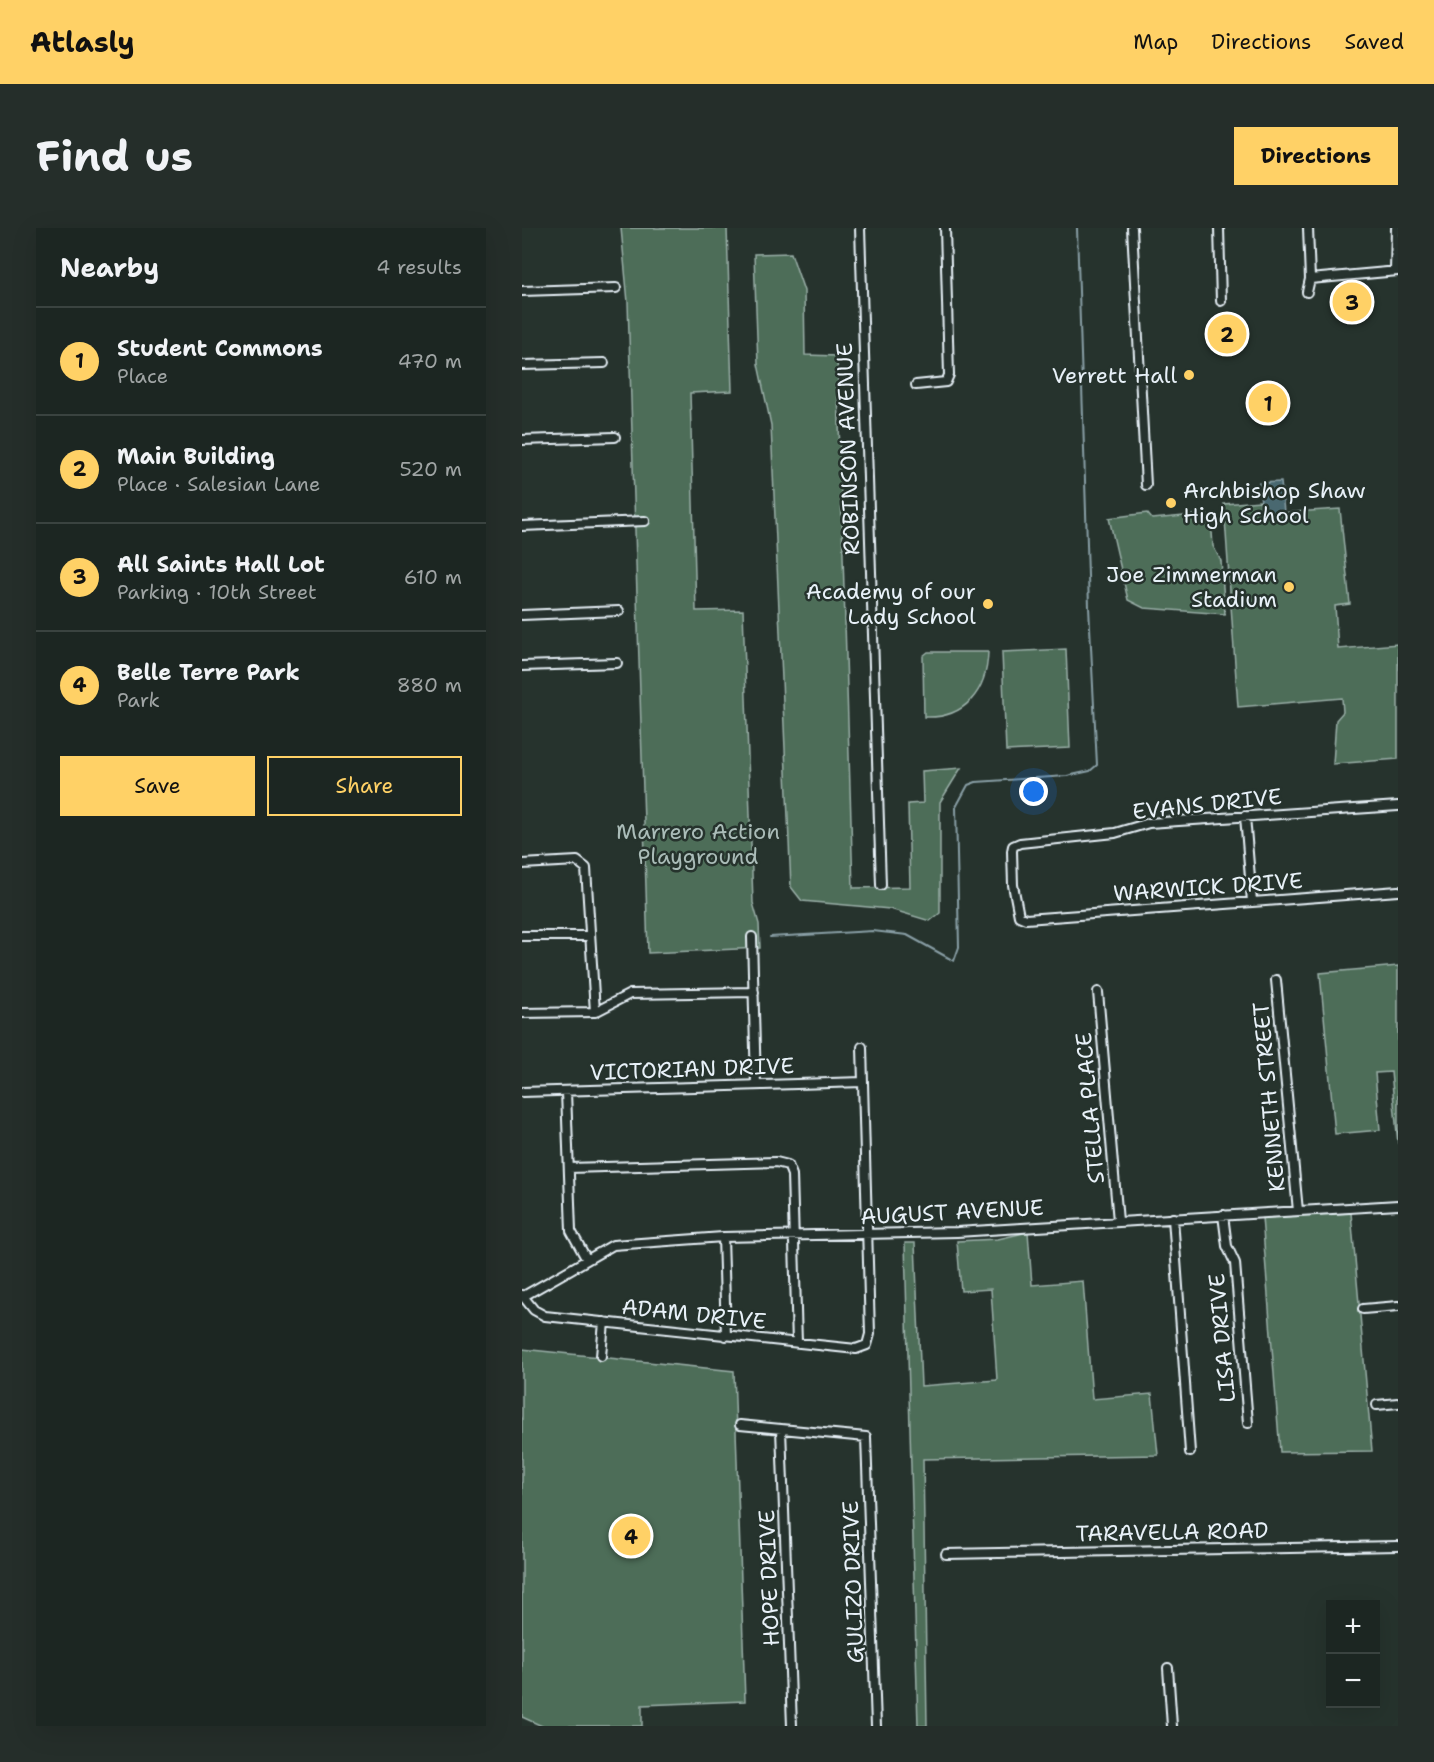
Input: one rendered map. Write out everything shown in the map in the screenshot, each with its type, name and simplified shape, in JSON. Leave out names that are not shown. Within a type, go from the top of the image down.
[{"type":"street","name":"ROBINSON AVENUE","points":[[860,228],[881,885]]},
{"type":"street","points":[[915,385],[946,382],[949,375],[945,228]]},
{"type":"street","points":[[1132,228],[1146,485]]},
{"type":"street","points":[[1219,228],[1221,301]]},
{"type":"street","points":[[1307,292],[1310,279],[1308,228]]},
{"type":"street","points":[[1310,279],[1396,271],[1396,228]]},
{"type":"street","points":[[522,291],[616,288]]},
{"type":"street","points":[[522,366],[604,363]]},
{"type":"street","points":[[522,440],[615,437]]},
{"type":"street","points":[[522,526],[645,521]]},
{"type":"street","points":[[522,615],[619,611]]},
{"type":"street","points":[[522,666],[616,663]]},
{"type":"street","name":"EVANS DRIVE","points":[[1021,918],[1013,885],[1012,851],[1013,846],[1020,843],[1115,832],[1149,823],[1398,806]]},
{"type":"street","points":[[1245,816],[1252,902]]},
{"type":"street","points":[[522,864],[582,862],[586,868],[595,1012]]},
{"type":"street","name":"WARWICK DRIVE","points":[[1021,918],[1398,891]]},
{"type":"street","points":[[522,936],[589,936]]},
{"type":"street","points":[[752,937],[756,1085]]},
{"type":"street","name":"KENNETH STREET","points":[[1276,980],[1298,1211]]},
{"type":"street","points":[[522,1013],[595,1012],[630,994],[754,992]]},
{"type":"street","name":"STELLA PLACE","points":[[1098,993],[1118,1221]]},
{"type":"street","points":[[862,1047],[867,1234]]},
{"type":"street","name":"VICTORIAN DRIVE","points":[[522,1092],[863,1082]]},
{"type":"street","points":[[566,1091],[571,1231],[587,1260]]},
{"type":"street","points":[[569,1168],[776,1162],[788,1165],[792,1175],[796,1237],[797,1343]]},
{"type":"street","name":"AUGUST AVENUE","points":[[522,1296],[613,1245],[723,1237],[957,1232],[1398,1205]]},
{"type":"street","name":"LISA DRIVE","points":[[1223,1215],[1227,1246],[1235,1263],[1248,1423]]},
{"type":"street","points":[[1173,1218],[1190,1452]]},
{"type":"street","name":"ADAM DRIVE","points":[[522,1296],[534,1310],[545,1316],[856,1349],[867,1346],[870,1334],[867,1234]]},
{"type":"street","points":[[723,1237],[726,1336]]},
{"type":"street","points":[[1363,1309],[1398,1306]]},
{"type":"street","points":[[601,1356],[604,1322]]},
{"type":"street","points":[[1377,1405],[1398,1403]]},
{"type":"street","points":[[740,1425],[782,1429]]},
{"type":"street","name":"GULIZO DRIVE","points":[[782,1429],[866,1437],[876,1726]]},
{"type":"street","name":"HOPE DRIVE","points":[[782,1429],[792,1726]]},
{"type":"street","name":"TARAVELLA ROAD","points":[[946,1554],[1398,1546]]},
{"type":"street","points":[[1168,1668],[1172,1726]]},
{"type":"green space","name":"Marrero Action Playground","points":[[621,228],[727,228],[732,391],[690,393],[696,611],[743,610],[753,903],[759,924],[760,948],[648,953],[628,302]]},
{"type":"green space","points":[[791,253],[804,291],[805,355],[837,356],[853,888],[910,887],[908,804],[923,803],[922,771],[961,768],[940,802],[940,913],[930,921],[890,909],[802,901],[791,887],[771,425],[758,364],[754,254]]},
{"type":"green space","name":"Joe Zimmerman Stadium","points":[[1260,501],[1262,514],[1340,509],[1350,604],[1335,606],[1338,649],[1398,644],[1398,759],[1333,764],[1336,720],[1343,712],[1342,698],[1238,707],[1224,504]]},
{"type":"green space","points":[[1147,513],[1152,519],[1206,514],[1211,518],[1213,546],[1221,561],[1225,614],[1144,608],[1128,600],[1109,518]]},
{"type":"green space","points":[[1066,649],[1070,748],[1006,751],[1002,652]]},
{"type":"green space","points":[[928,652],[988,652],[987,666],[978,690],[962,708],[951,713],[924,717],[923,656]]},
{"type":"green space","points":[[1398,966],[1398,1144],[1391,1072],[1375,1073],[1380,1130],[1335,1134],[1320,973]]},
{"type":"green space","points":[[1351,1213],[1372,1451],[1280,1452],[1262,1217]]},
{"type":"green space","points":[[1028,1232],[1032,1285],[1083,1281],[1092,1399],[1152,1394],[1158,1455],[923,1459],[927,1726],[918,1726],[905,1243],[915,1243],[921,1386],[997,1380],[991,1289],[961,1291],[957,1241],[998,1239]]},
{"type":"green space","points":[[522,1349],[734,1371],[745,1701],[642,1705],[642,1726],[542,1726],[522,1717]]},
{"type":"water","points":[[1281,482],[1284,512],[1262,513],[1259,483]]},
{"type":"waterway","points":[[770,937],[873,931],[907,935],[954,961],[959,947],[956,807],[968,785],[976,782],[1067,776],[1090,771],[1097,765],[1089,607],[1077,228]]},
{"type":"place","name":"All Saints Hall Lot","points":[[1352,302]]},
{"type":"place","name":"Main Building","points":[[1227,334]]},
{"type":"place","name":"Verrett Hall","points":[[1189,375]]},
{"type":"place","name":"Student Commons","points":[[1268,403]]},
{"type":"place","name":"Archbishop Shaw High School","points":[[1171,503]]},
{"type":"place","name":"Joe Zimmerman Stadium","points":[[1289,587]]},
{"type":"place","name":"Academy of our Lady School","points":[[988,604]]},
{"type":"place","name":"Belle Terre Park","points":[[631,1536]]}]
